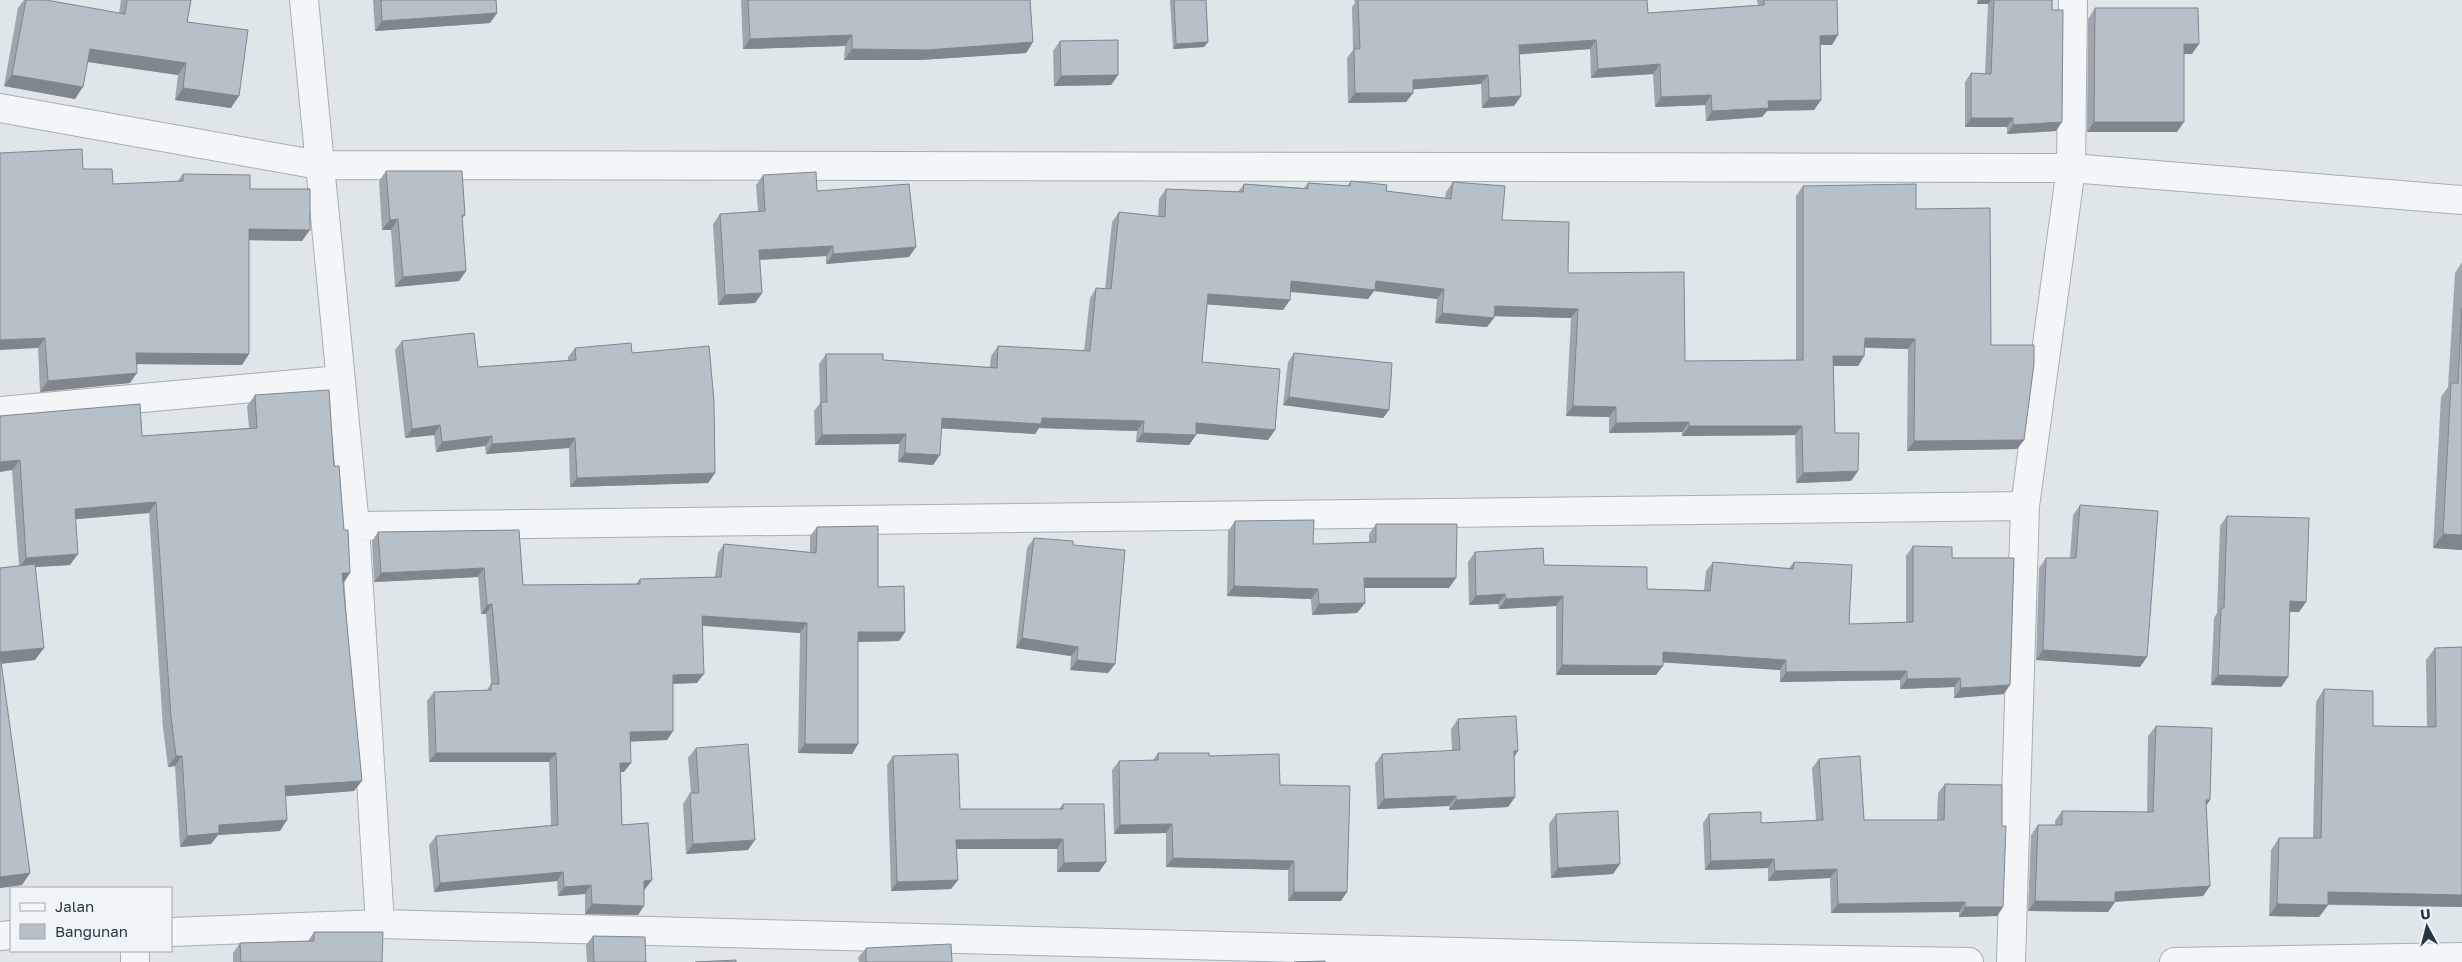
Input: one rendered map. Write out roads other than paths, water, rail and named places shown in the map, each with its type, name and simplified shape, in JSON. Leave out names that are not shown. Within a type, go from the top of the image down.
[{"type":"street","points":[[304,0],[355,526],[380,924]]},
{"type":"street","points":[[2011,962],[2025,506],[2071,168],[2072,0]]},
{"type":"street","points":[[0,108],[319,165],[2071,168],[2462,200]]},
{"type":"street","points":[[0,412],[340,380]]},
{"type":"street","points":[[355,526],[2025,506]]},
{"type":"street","points":[[172,932],[380,924],[1647,959],[1969,962]]},
{"type":"street","points":[[2174,962],[2462,957]]}]
